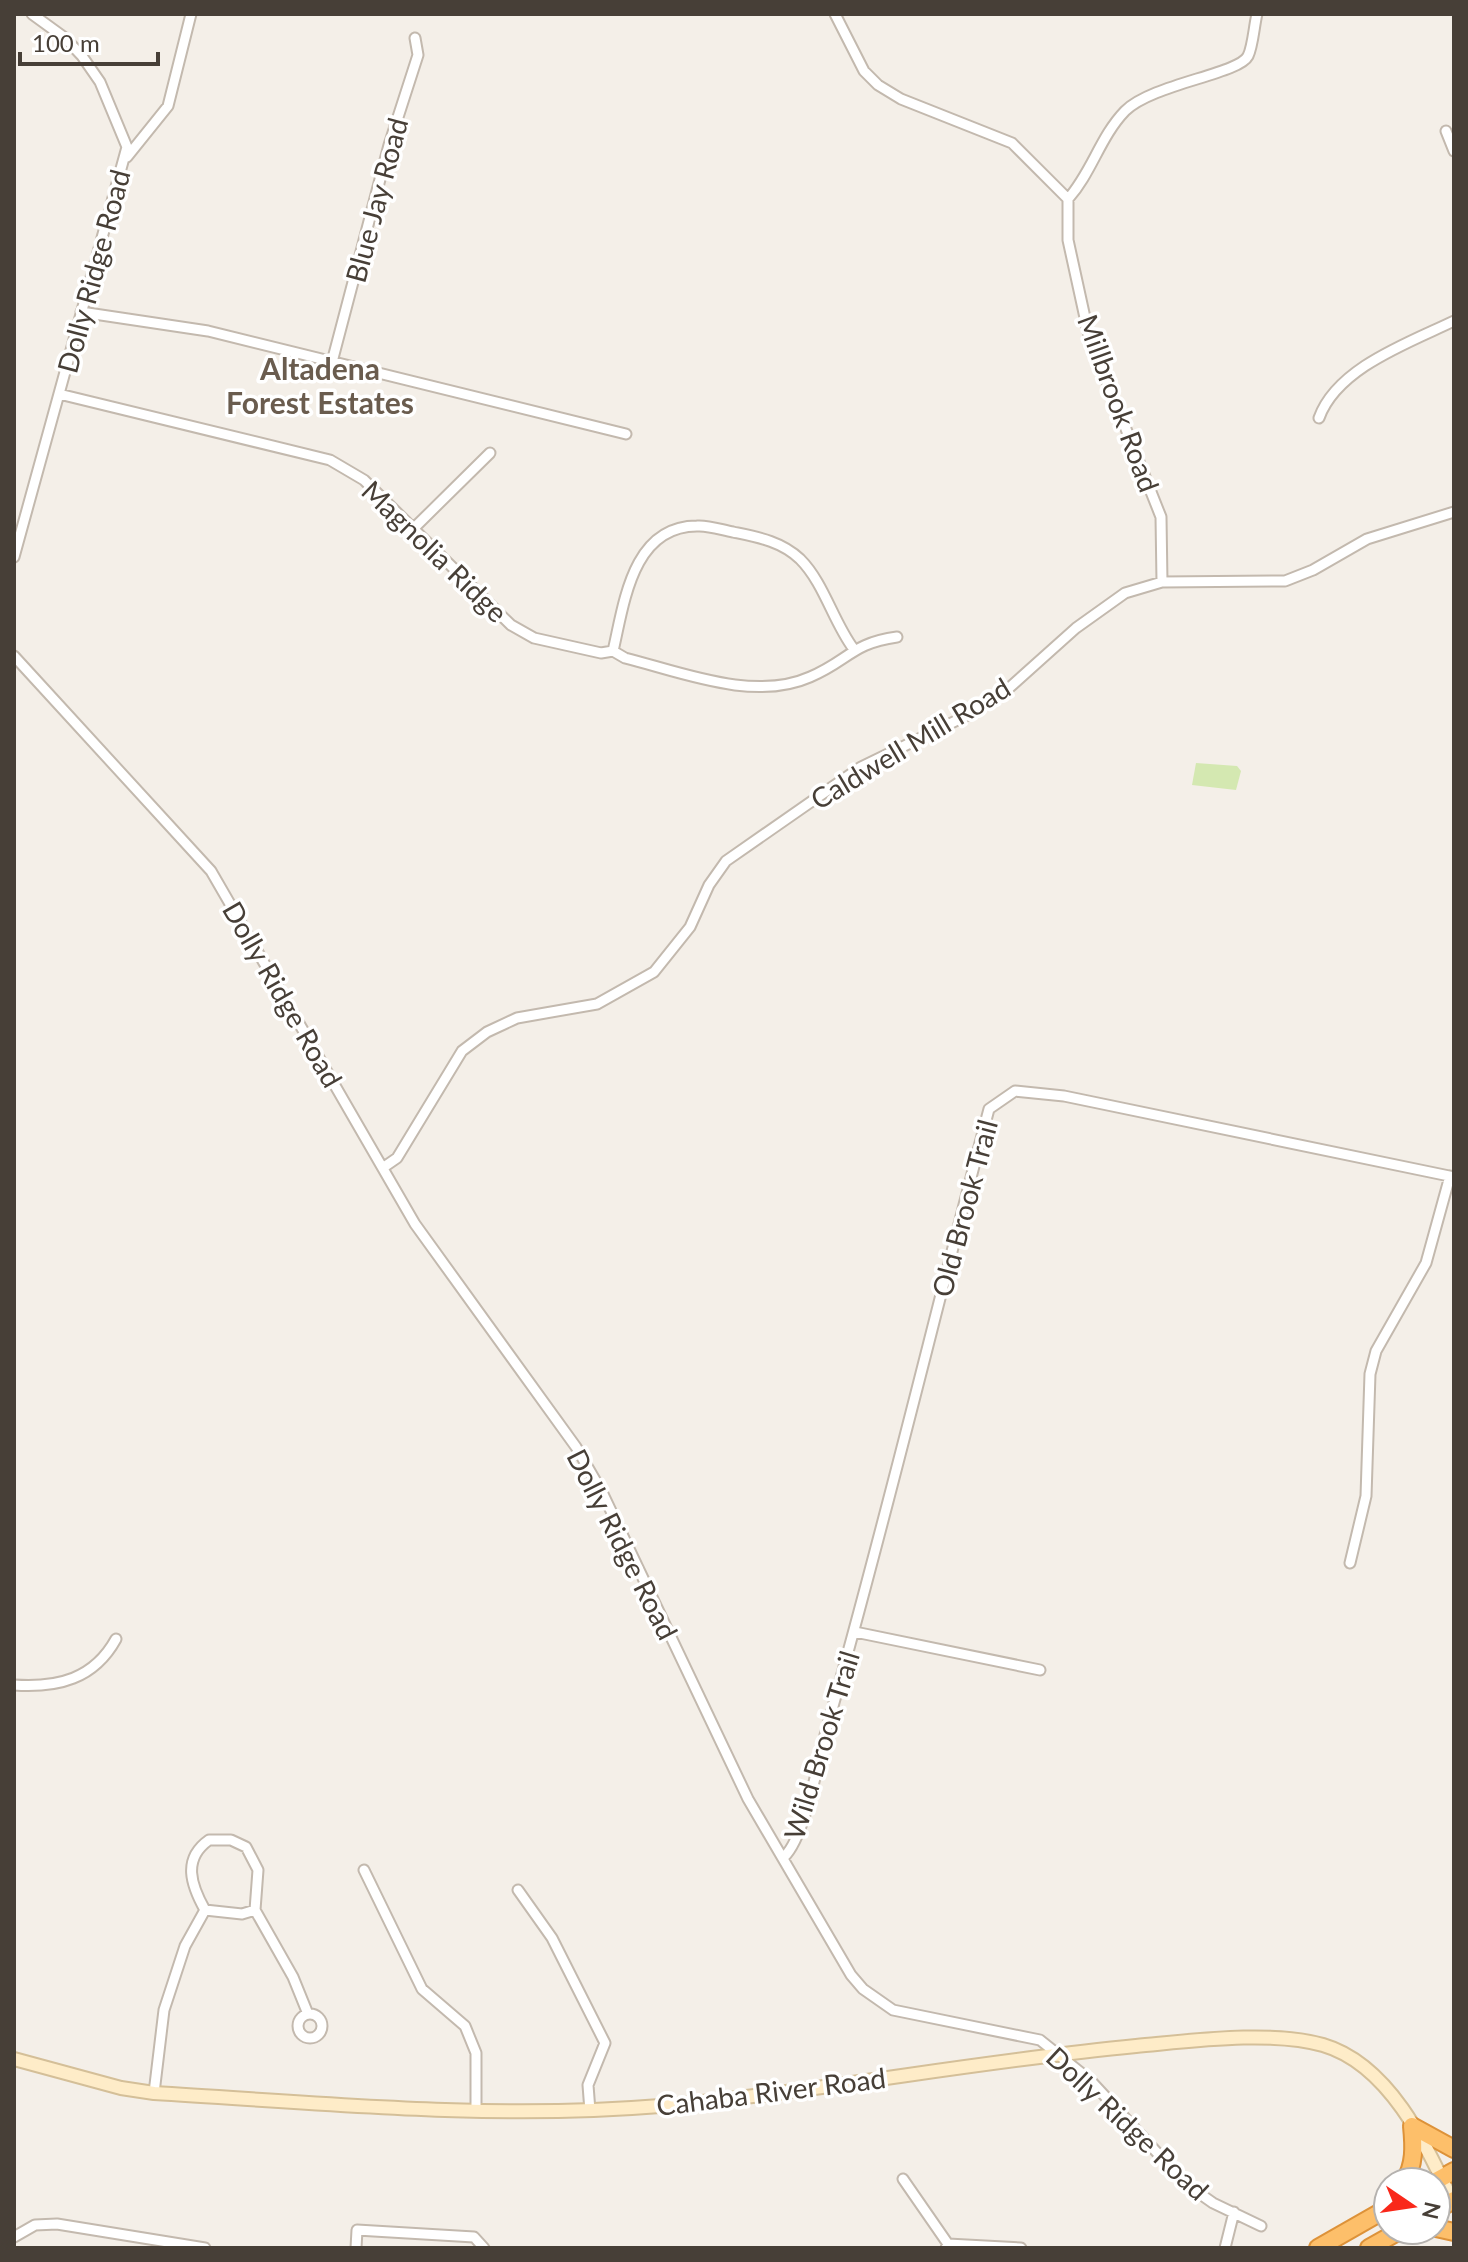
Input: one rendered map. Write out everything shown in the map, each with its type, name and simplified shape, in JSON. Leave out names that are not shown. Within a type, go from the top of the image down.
[{"type":"highway","points":[[1412,2126],[1454,2149]]},
{"type":"highway","points":[[1411,2166],[1415,2149],[1412,2126]]},
{"type":"highway","points":[[1318,2248],[1372,2216]]},
{"type":"main road","name":"Cahaba River Road","points":[[14,2059],[95,2082],[154,2093],[476,2111],[590,2111],[775,2092],[1061,2053],[1191,2042],[1302,2040],[1343,2052],[1359,2063],[1393,2098],[1436,2166]]},
{"type":"street","name":"Dolly Ridge Road","points":[[14,557],[16,538],[127,147],[100,82],[65,38],[32,14]]},
{"type":"street","points":[[123,161],[168,106],[191,14]]},
{"type":"street","points":[[835,14],[864,71],[878,85],[901,99],[1012,143],[1068,199],[1086,178],[1107,131],[1128,108],[1163,87],[1240,66],[1250,54],[1257,14]]},
{"type":"street","name":"Blue Jay Road","points":[[332,362],[389,145],[418,55],[415,38]]},
{"type":"street","points":[[1446,131],[1454,151]]},
{"type":"street","name":"Millbrook Road","points":[[1068,199],[1068,240],[1089,336],[1161,517],[1162,582]]},
{"type":"street","points":[[81,312],[208,331],[626,434]]},
{"type":"street","points":[[1319,418],[1327,397],[1362,370],[1454,321]]},
{"type":"street","name":"Magnolia Ridge","points":[[59,394],[330,460],[364,480],[511,625],[534,638],[601,653],[613,651],[625,658],[667,668],[768,687],[808,679],[843,660],[853,648],[897,637]]},
{"type":"street","points":[[414,528],[490,453]]},
{"type":"street","name":"Caldwell Mill Road","points":[[384,1167],[397,1158],[456,1058],[487,1032],[517,1018],[597,1004],[654,972],[690,927],[709,885],[726,861],[861,767],[974,712],[1009,688],[1107,604],[1125,593],[1162,582],[1285,581],[1313,570],[1367,539],[1454,512]]},
{"type":"street","points":[[613,651],[628,584],[640,558],[664,536],[697,525],[770,540],[799,558],[853,648]]},
{"type":"street","name":"Dolly Ridge Road","points":[[14,656],[211,871],[415,1224],[576,1447],[595,1479],[748,1799],[776,1850],[784,1857],[839,1958],[863,1989],[885,2005],[915,2016],[1028,2036],[1061,2053],[1186,2184],[1213,2203],[1261,2226]]},
{"type":"street","name":"Old Brook Trail","points":[[855,1632],[989,1109],[1006,1094],[1029,1091],[1143,1111],[1452,1176]]},
{"type":"street","points":[[1350,1563],[1366,1496],[1370,1374],[1376,1351],[1426,1263],[1452,1176]]},
{"type":"street","points":[[855,1632],[1040,1670]]},
{"type":"street","name":"Wild Brook Trail","points":[[784,1857],[791,1850],[803,1815],[855,1632]]},
{"type":"street","points":[[14,1685],[41,1687],[85,1675],[105,1659],[116,1639]]},
{"type":"street","points":[[205,1910],[192,1887],[190,1871],[201,1846],[220,1838],[246,1847],[258,1870],[255,1910],[293,1977],[308,2014]]},
{"type":"street","points":[[364,1870],[422,1989],[465,2026],[476,2053],[476,2111]]},
{"type":"street","points":[[518,1890],[552,1938],[605,2043],[588,2085],[590,2111]]},
{"type":"street","points":[[205,1910],[242,1914],[255,1910]]},
{"type":"street","points":[[154,2093],[164,2010],[185,1946],[205,1910]]},
{"type":"street","points":[[903,2179],[947,2246],[1021,2248]]},
{"type":"street","points":[[1225,2248],[1234,2212]]},
{"type":"street","points":[[14,2237],[35,2225],[57,2224],[205,2248]]},
{"type":"street","points":[[356,2248],[357,2230],[474,2237],[484,2248]]},
{"type":"green space","points":[[1196,763],[1237,766],[1241,771],[1236,790],[1192,785]]},
{"type":"district","name":"Altadena Forest Estates","points":[[320,385]]}]
